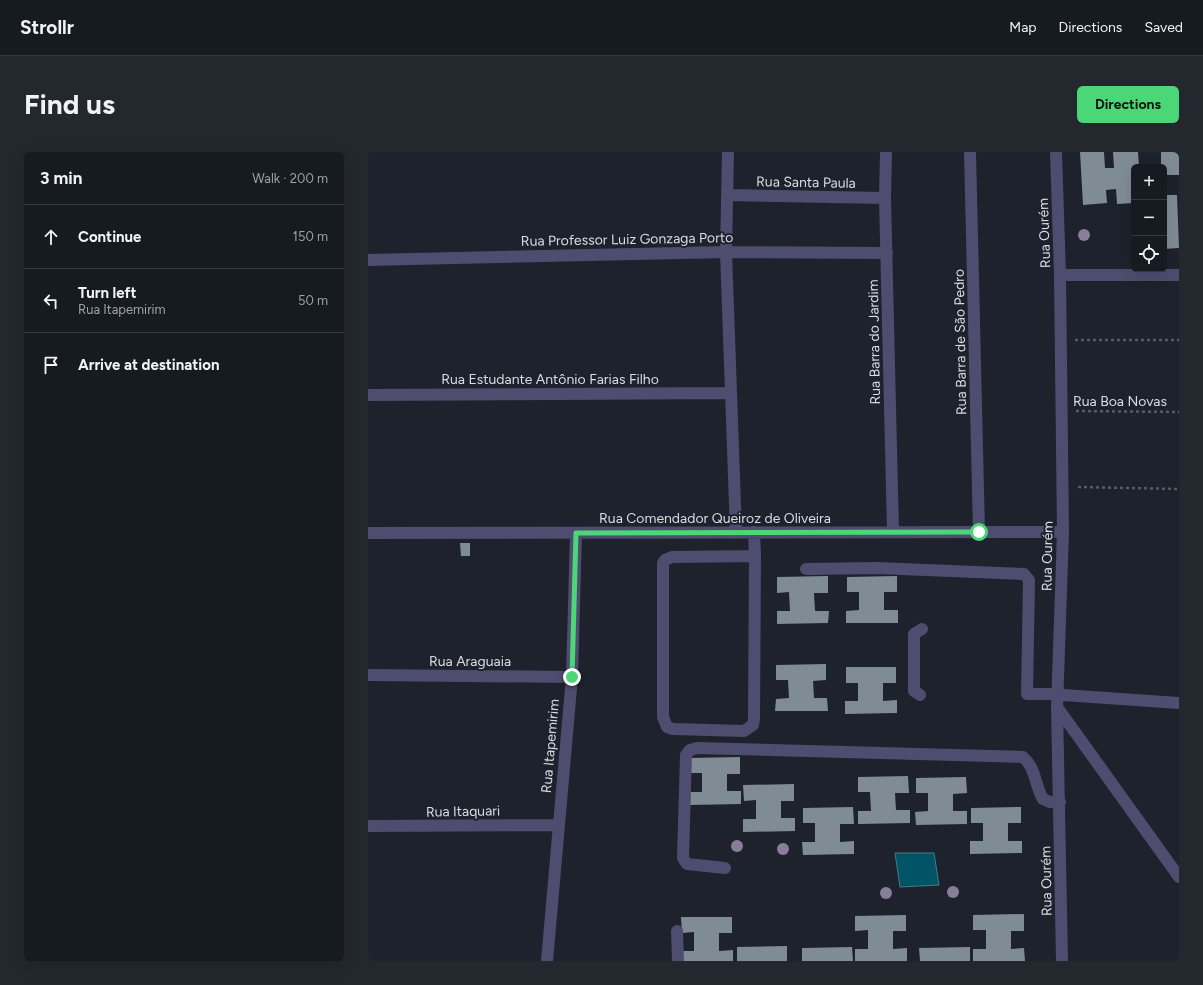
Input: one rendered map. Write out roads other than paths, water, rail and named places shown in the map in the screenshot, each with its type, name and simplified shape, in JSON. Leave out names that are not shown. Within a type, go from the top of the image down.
[{"type":"street","points":[[728,152],[726,252],[736,533]]},
{"type":"street","name":"Rua Barra do Jardim","points":[[886,152],[885,198],[893,532]]},
{"type":"street","name":"Rua Barra de São Pedro","points":[[970,152],[979,532]]},
{"type":"street","name":"Rua Ourém","points":[[1056,152],[1060,275],[1063,532],[1057,694],[1062,961]]},
{"type":"street","name":"Rua Santa Paula","points":[[727,195],[885,198]]},
{"type":"street","name":"Rua Professor Luiz Gonzaga Porto","points":[[368,260],[726,252],[887,253]]},
{"type":"street","points":[[1060,275],[1179,274]]},
{"type":"street","name":"Rua Estudante Antônio Farias Filho","points":[[368,395],[731,393]]},
{"type":"street","points":[[754,532],[755,556],[753,725],[744,731],[673,729],[668,727],[663,717],[663,564],[665,560],[672,557],[755,556]]},
{"type":"street","name":"Rua Comendador Queiroz de Oliveira","points":[[368,533],[1063,532]]},
{"type":"street","name":"Rua Itapemirim","points":[[547,961],[572,677],[576,533]]},
{"type":"street","points":[[806,569],[877,568],[1024,574],[1029,580],[1027,694],[1057,694],[1179,704]]},
{"type":"street","points":[[920,696],[914,691],[914,634],[922,629]]},
{"type":"street","name":"Rua Araguaia","points":[[368,675],[572,677]]},
{"type":"street","points":[[1057,707],[1179,877]]},
{"type":"street","points":[[725,868],[687,864],[684,858],[686,755],[690,750],[697,748],[1024,757],[1032,768],[1043,799],[1050,802],[1060,802]]},
{"type":"street","name":"Rua Itaquari","points":[[368,826],[558,825]]},
{"type":"street","points":[[677,931],[678,961]]},
{"type":"water","points":[[895,853],[934,853],[939,885],[900,887]]}]
